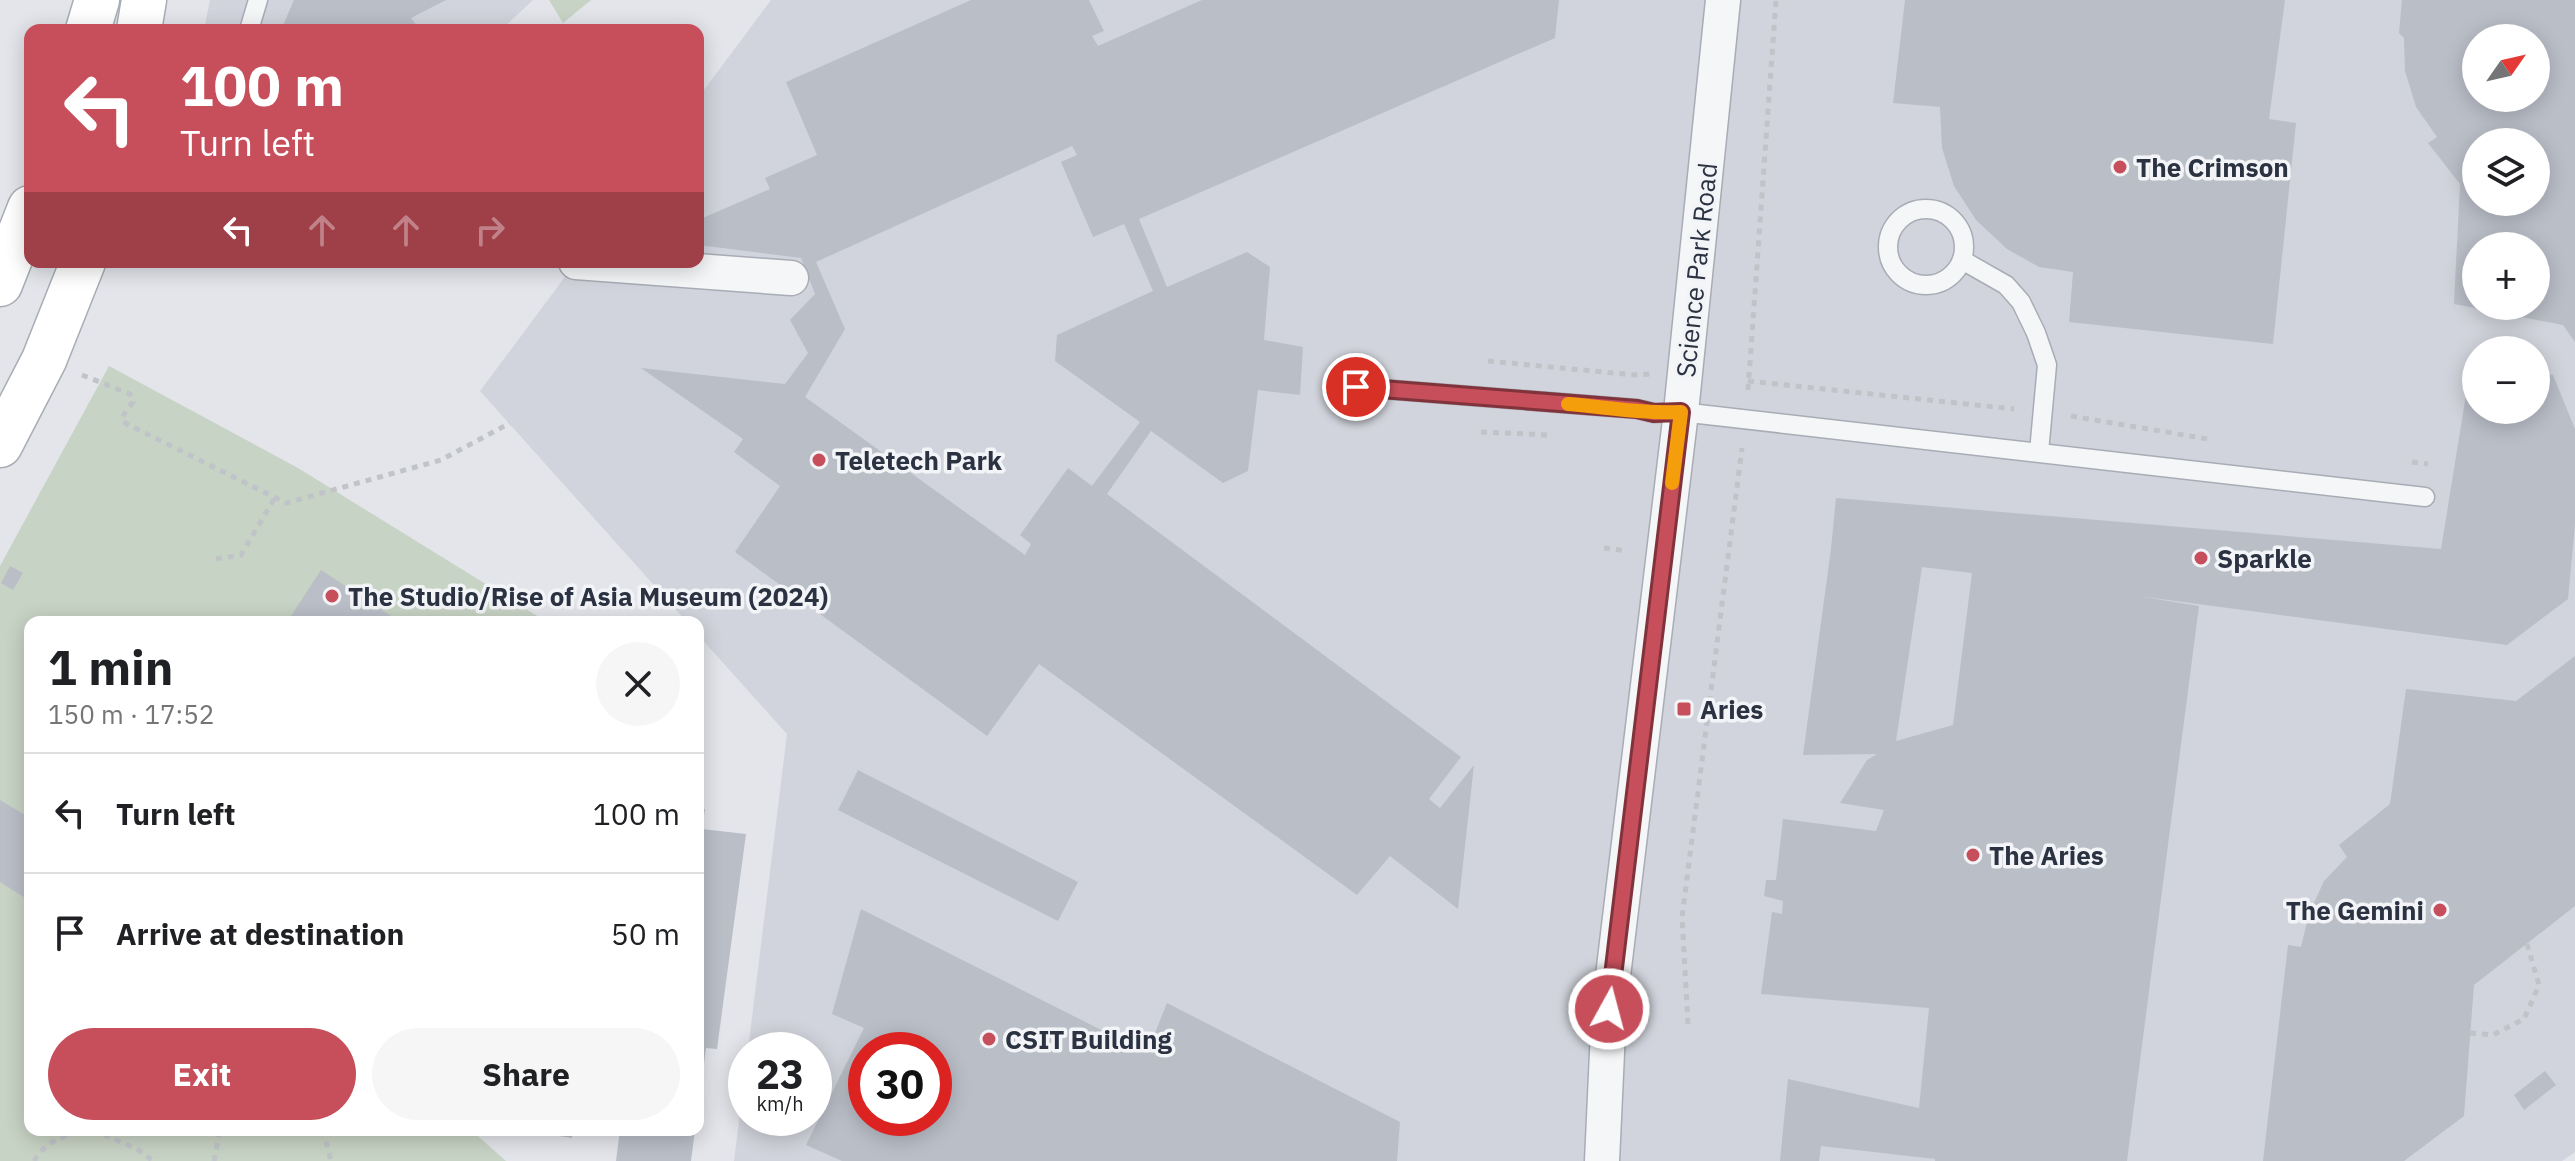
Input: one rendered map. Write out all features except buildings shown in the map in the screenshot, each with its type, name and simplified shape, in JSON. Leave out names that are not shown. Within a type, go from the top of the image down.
[{"type":"main road","points":[[90,24],[97,0]]},
{"type":"main road","points":[[140,24],[144,0]]},
{"type":"main road","points":[[0,284],[24,223]]},
{"type":"main road","points":[[0,445],[44,360],[81,268]]},
{"type":"street","name":"Science Park Road","points":[[1602,1161],[1609,1009],[1681,412],[1723,0]]},
{"type":"street","points":[[657,268],[791,278]]},
{"type":"lane","points":[[251,24],[258,0]]},
{"type":"lane","points":[[1925,209],[1943,213],[1957,224],[1964,242],[1962,260],[1953,275],[1936,285],[1918,285],[1902,277],[1890,262],[1888,244],[1893,227],[1906,214],[1925,209]]},
{"type":"lane","points":[[1962,260],[2006,285],[2021,302],[2047,365],[2039,452]]},
{"type":"lane","points":[[1356,387],[1637,409],[1654,413],[1681,412],[2425,497]]},
{"type":"path","points":[[1688,1024],[1682,917],[1746,420],[1776,0]]},
{"type":"path","points":[[44,360],[130,394],[133,402],[122,417],[123,421],[286,503],[441,460],[510,423]]},
{"type":"path","points":[[1488,361],[1635,375],[1658,374]]},
{"type":"path","points":[[1748,381],[2043,411],[2210,439]]},
{"type":"path","points":[[1481,432],[1555,436]]},
{"type":"path","points":[[2397,461],[2428,464]]},
{"type":"path","points":[[216,559],[241,555],[274,499]]},
{"type":"path","points":[[1604,548],[1636,552]]},
{"type":"path","points":[[2470,1033],[2493,1035],[2524,1019],[2539,985],[2527,944]]},
{"type":"path","points":[[34,1161],[39,1152],[62,1136]]},
{"type":"path","points":[[106,1136],[137,1149],[153,1161]]},
{"type":"path","points":[[214,1161],[219,1136]]},
{"type":"path","points":[[325,1136],[331,1161]]},
{"type":"shaded area","points":[[210,0],[533,0],[507,24],[205,24]]},
{"type":"shaded area","points":[[771,0],[2575,0],[2575,1152],[2562,1161],[734,1161],[737,1136],[832,1136],[832,1032],[750,1032],[787,734],[704,642],[704,616],[682,616],[480,391],[572,268],[704,268],[704,90]]},
{"type":"green space","points":[[549,0],[591,0],[563,23]]},
{"type":"green space","points":[[109,366],[298,468],[537,616],[24,616],[24,1136],[478,1136],[506,1161],[0,1161],[0,566]]},
{"type":"slow traffic","points":[[1568,404],[1654,413],[1681,412],[1672,483]]},
{"type":"place","name":"The Crimson","points":[[2120,167]]},
{"type":"place","name":"Teletech Park","points":[[819,460]]},
{"type":"place","name":"Sparkle","points":[[2201,558]]},
{"type":"place","name":"The Studio/Rise of Asia Museum (2024)","points":[[332,596]]},
{"type":"place","name":"Aries","points":[[1684,709]]},
{"type":"place","name":"The Aries","points":[[1973,855]]},
{"type":"place","name":"The Gemini","points":[[2440,910]]},
{"type":"place","name":"CSIT Building","points":[[989,1039]]},
{"type":"route","points":[[1356,387],[1637,409],[1654,413],[1681,412],[1609,1009]]}]
